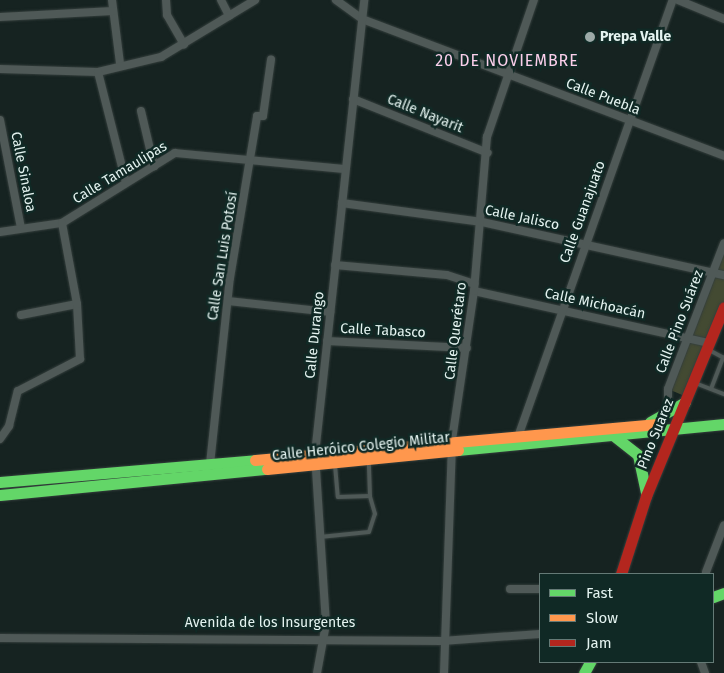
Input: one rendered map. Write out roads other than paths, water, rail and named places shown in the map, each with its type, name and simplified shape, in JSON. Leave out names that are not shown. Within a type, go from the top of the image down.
[{"type":"main road","name":"Pino Suarez","points":[[621,573],[646,496],[724,307]]},
{"type":"main road","points":[[646,424],[685,402]]},
{"type":"main road","name":"Calle Heróico Colegio Militar","points":[[0,495],[334,465],[676,426],[724,418]]},
{"type":"main road","name":"Calle Heróico Colegio Militar","points":[[0,482],[519,434],[606,434],[646,424],[676,426],[724,424]]},
{"type":"main road","points":[[606,434],[638,455],[646,496]]},
{"type":"main road","points":[[193,465],[193,478]]},
{"type":"main road","points":[[96,474],[96,486]]},
{"type":"street","points":[[112,0],[120,64]]},
{"type":"street","points":[[166,0],[167,15],[184,44]]},
{"type":"street","points":[[221,0],[229,16]]},
{"type":"street","points":[[0,69],[98,72],[120,64],[160,57],[255,0]]},
{"type":"street","name":"Calle Puebla","points":[[336,0],[362,19],[724,156]]},
{"type":"street","name":"Calle Durango","points":[[317,673],[326,624],[315,454],[364,0]]},
{"type":"street","name":"Calle Querétaro","points":[[444,673],[442,641],[453,452],[452,440],[475,288],[488,153],[487,138],[534,0]]},
{"type":"street","name":"Calle Guanajuato","points":[[519,434],[673,0]]},
{"type":"street","points":[[678,0],[724,19]]},
{"type":"street","points":[[0,17],[66,17],[113,11]]},
{"type":"street","name":"Calle San Luis Potosí","points":[[210,464],[228,301],[270,60]]},
{"type":"street","points":[[98,72],[126,183]]},
{"type":"street","name":"Calle Nayarit","points":[[353,99],[488,153]]},
{"type":"street","points":[[141,111],[154,166]]},
{"type":"street","name":"Calle Sinaloa","points":[[0,120],[22,228]]},
{"type":"street","name":"Calle Tamaulipas","points":[[0,232],[62,223],[175,153],[252,158],[346,169]]},
{"type":"street","name":"Calle Jalisco","points":[[342,203],[482,222],[724,275]]},
{"type":"street","points":[[0,439],[9,426],[18,391],[78,363],[80,353],[77,304],[62,223]]},
{"type":"street","name":"Calle Pino Suárez","points":[[668,412],[668,389],[724,243]]},
{"type":"street","name":"Calle Michoacán","points":[[335,265],[447,275],[475,288],[562,311],[688,336],[708,346]]},
{"type":"street","name":"Calle Tabasco","points":[[228,301],[330,312]]},
{"type":"street","points":[[21,315],[77,304]]},
{"type":"street","name":"Calle Tabasco","points":[[327,341],[467,348]]},
{"type":"street","points":[[706,572],[724,525]]},
{"type":"street","points":[[510,589],[539,589]]},
{"type":"street","name":"Avenida de los Insurgentes","points":[[0,638],[322,638],[442,641],[539,634]]},
{"type":"lane","points":[[708,346],[724,358],[711,389]]},
{"type":"lane","points":[[693,382],[724,394]]},
{"type":"lane","points":[[320,537],[362,536],[369,532],[375,514],[370,496],[369,461]]},
{"type":"lane","points":[[334,465],[338,497],[370,496]]},
{"type":"place","name":"Prepa Valle","points":[[590,37]]},
{"type":"district","name":"20 DE NOVIEMBRE","points":[[507,61]]}]
